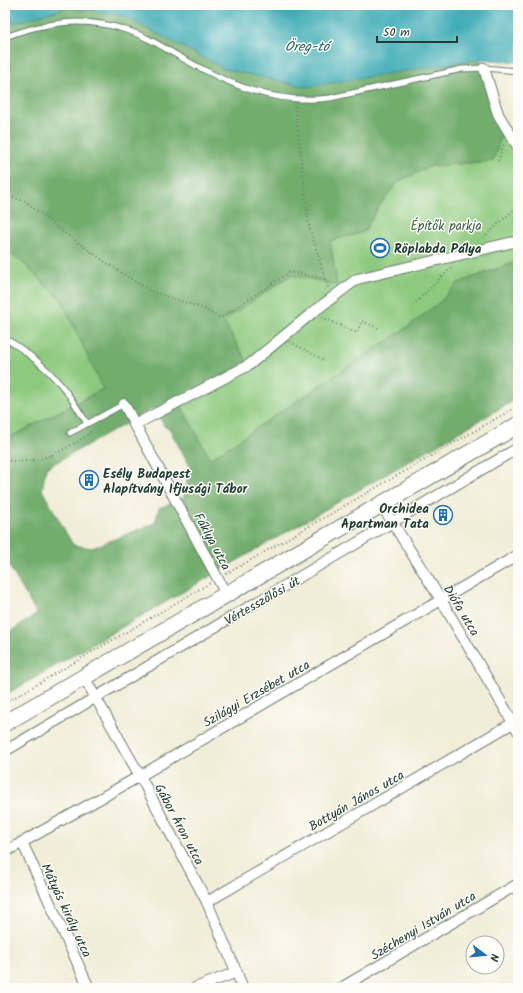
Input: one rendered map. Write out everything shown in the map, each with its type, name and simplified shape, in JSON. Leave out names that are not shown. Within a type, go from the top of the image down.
[{"type":"main road","name":"Vértesszőlősi út","points":[[5,723],[518,425]]},
{"type":"street","points":[[484,68],[498,114],[518,147]]},
{"type":"street","points":[[134,425],[249,365],[312,313],[357,279],[518,240]]},
{"type":"street","name":"Fáklya utca","points":[[124,404],[226,594]]},
{"type":"street","name":"Vértesszőlősi út","points":[[5,751],[518,448]]},
{"type":"street","name":"Diófa utca","points":[[381,504],[516,725]]},
{"type":"street","name":"Szilágyi Erzsébet utca","points":[[5,852],[140,776],[518,555]]},
{"type":"street","name":"Gábor Áron utca","points":[[84,677],[140,776],[207,902],[243,988]]},
{"type":"street","name":"Bottyán János utca","points":[[207,902],[516,725]]},
{"type":"street","name":"Mátyás király utca","points":[[22,842],[89,988]]},
{"type":"street","name":"Széchenyi István utca","points":[[341,988],[518,884]]},
{"type":"street","points":[[195,988],[237,972]]},
{"type":"lane","points":[[5,38],[33,27],[60,22],[82,22],[110,25],[128,30],[141,36],[204,71],[233,84],[260,93],[308,100],[330,98],[462,69],[484,68],[518,71]]},
{"type":"lane","points":[[5,338],[38,361],[55,378],[87,423]]},
{"type":"lane","name":"Fáklya utca","points":[[70,433],[124,404]]},
{"type":"path","points":[[294,99],[309,226],[331,298]]},
{"type":"path","points":[[498,161],[508,130]]},
{"type":"path","points":[[5,196],[25,201],[62,231],[111,266],[150,291],[202,308],[220,318],[290,272],[325,279]]},
{"type":"path","points":[[312,313],[357,334],[362,321],[378,328]]},
{"type":"path","points":[[282,338],[324,360]]},
{"type":"path","points":[[5,703],[218,578],[518,406]]},
{"type":"path","points":[[5,460],[14,461],[39,459],[58,454],[87,436],[96,419]]},
{"type":"green space","points":[[70,7],[123,16],[225,69],[443,65],[480,59],[492,116],[502,132],[493,161],[431,166],[399,181],[379,206],[364,232],[330,241],[337,285],[291,275],[223,321],[247,361],[179,402],[210,459],[412,324],[440,302],[458,283],[518,261],[518,398],[5,695],[5,635],[37,614],[5,559],[5,440],[103,389],[62,301],[20,260],[5,251],[5,25]],"holes":[[[154,408],[165,427],[169,428],[191,468],[186,471],[187,484],[183,499],[159,508],[155,523],[92,548],[73,545],[42,490],[46,468]]]},
{"type":"green space","name":"Építők parkja","points":[[502,132],[518,157],[518,261],[458,283],[440,302],[412,324],[211,460],[179,402],[247,361],[222,321],[291,275],[337,284],[330,241],[364,232],[379,206],[399,181],[431,166],[493,161]]},
{"type":"green space","points":[[5,251],[20,260],[62,300],[103,389],[5,440]]},
{"type":"water","name":"Öreg-tó","points":[[5,5],[518,5],[518,62],[480,59],[306,87],[225,69],[123,16],[70,7],[5,25]]},
{"type":"place","name":"Röplabda Pálya","points":[[380,248]]},
{"type":"place","name":"Esély Budapest Alapítvány Ifjusági Tábor","points":[[89,480]]},
{"type":"place","name":"Orchidea Apartman Tata","points":[[443,515]]}]
